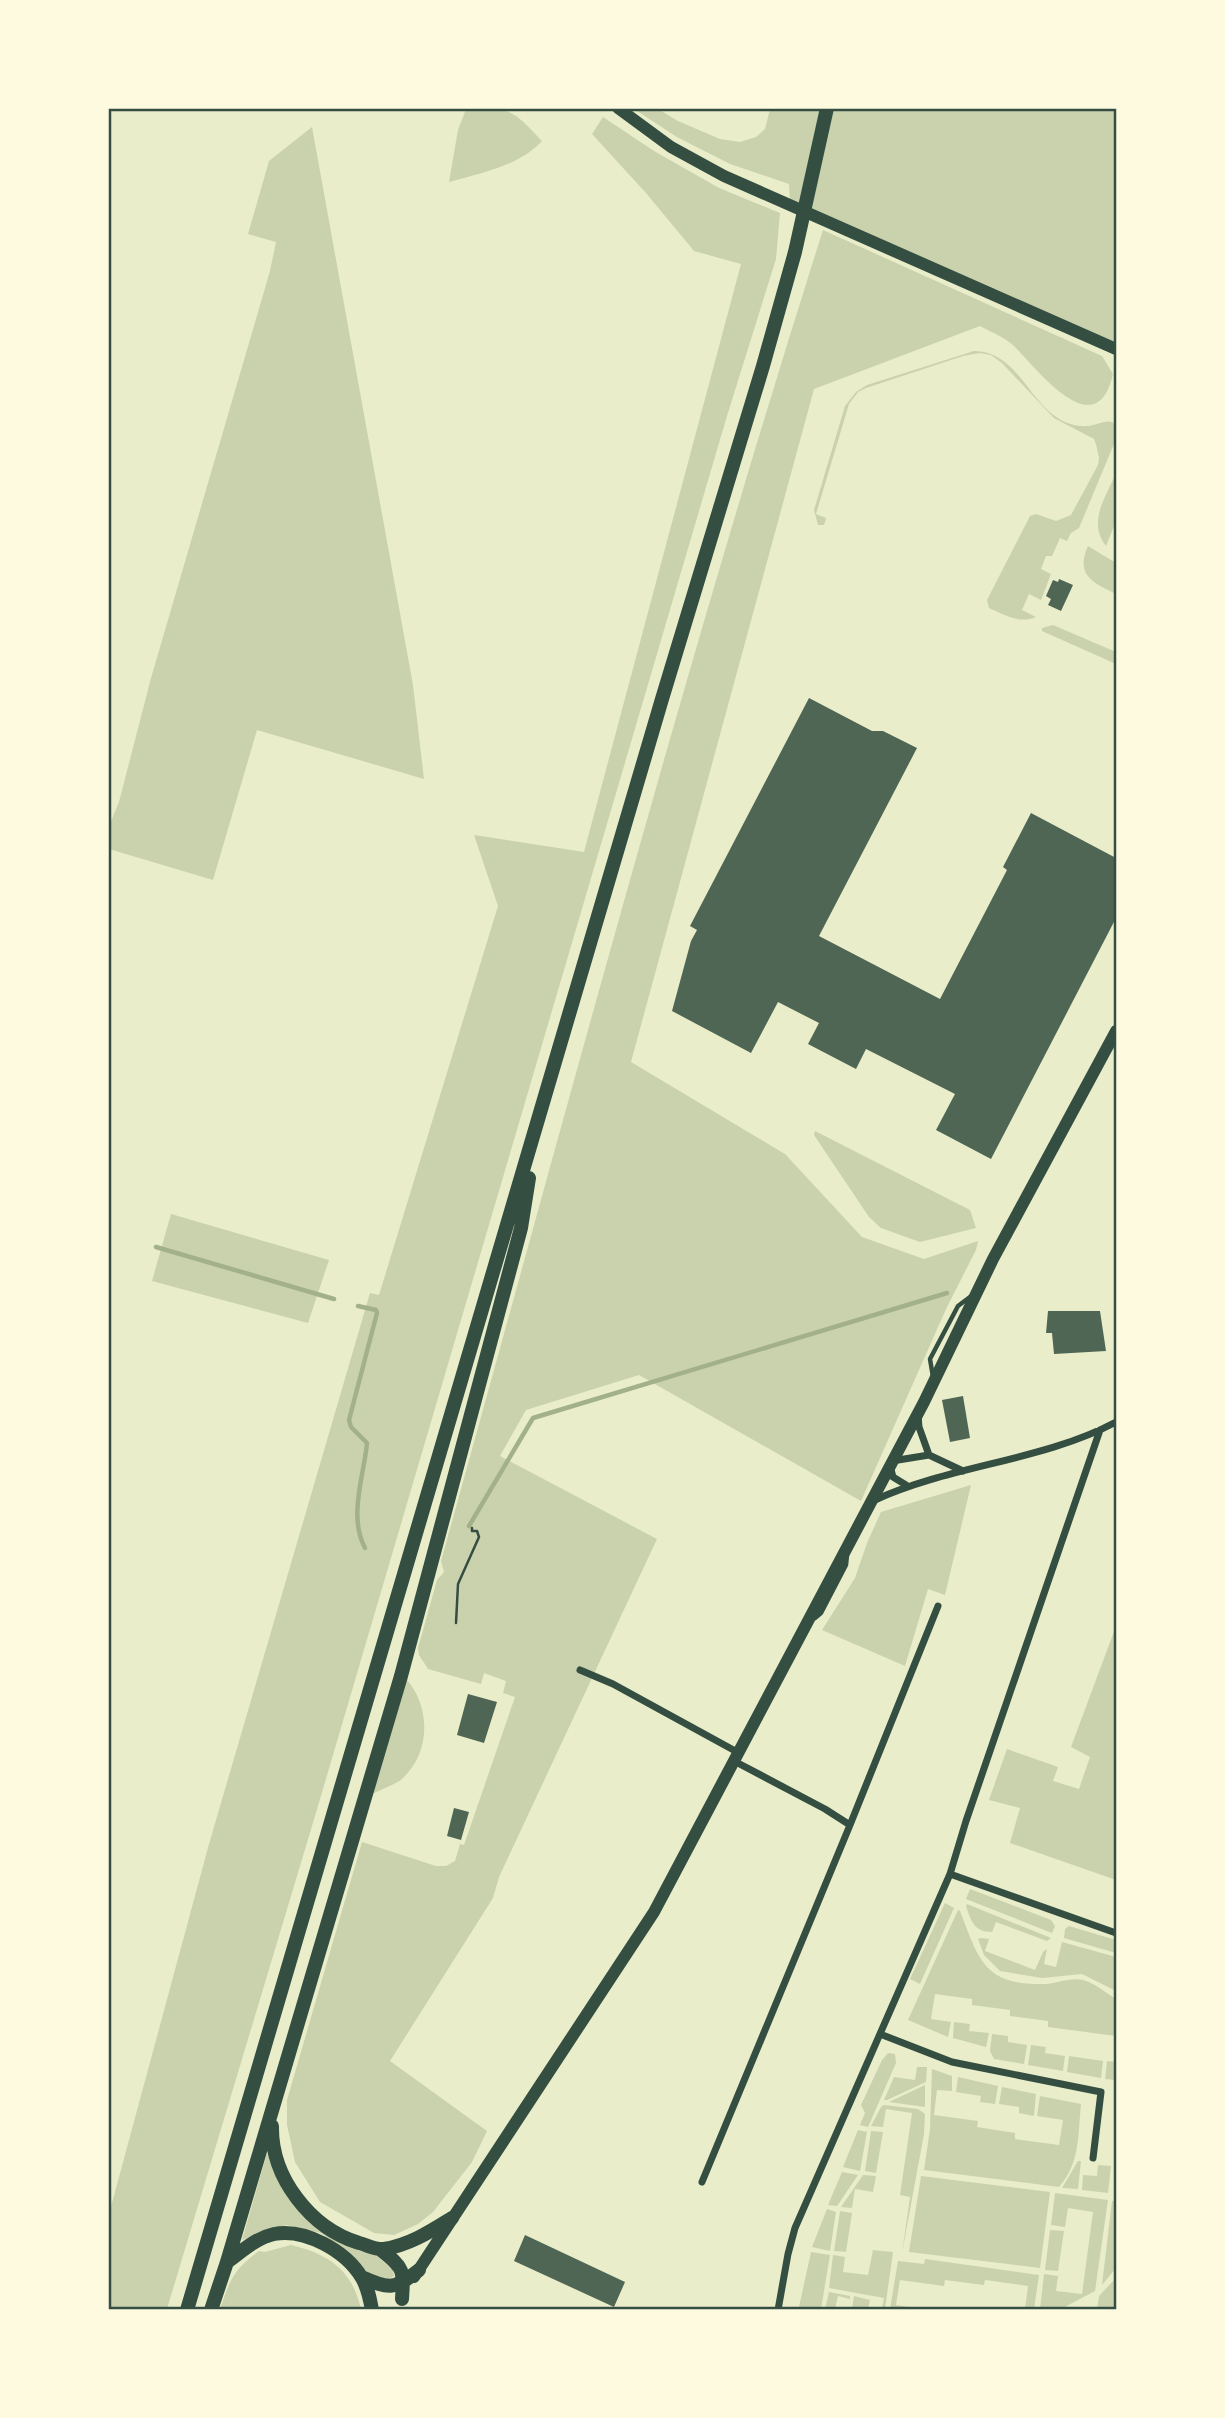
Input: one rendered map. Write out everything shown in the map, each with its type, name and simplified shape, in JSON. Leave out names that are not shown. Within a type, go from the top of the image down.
[{"type":"main road","points":[[187,2309],[796,252],[827,108]]},
{"type":"main road","points":[[211,2309],[412,1636],[521,1228],[539,1118]]},
{"type":"main road","points":[[272,2111],[271,2141],[281,2173],[289,2188],[310,2212],[329,2228],[347,2239],[381,2250],[397,2263],[404,2275],[398,2304]]},
{"type":"main road","points":[[381,2250],[408,2243],[452,2218]]},
{"type":"main road","points":[[227,2262],[253,2242],[274,2234],[303,2234],[323,2244],[343,2258],[362,2277],[379,2285],[391,2286],[403,2282],[419,2270]]},
{"type":"main road","points":[[362,2277],[372,2309]]},
{"type":"street","points":[[618,108],[671,147],[724,176],[1116,349]]},
{"type":"street","points":[[398,2304],[650,1918],[918,1413],[993,1259],[1116,1031]]},
{"type":"street","points":[[918,1413],[919,1427],[929,1455]]},
{"type":"street","points":[[872,1501],[906,1485],[927,1482],[1074,1440],[1116,1422]]},
{"type":"street","points":[[778,2309],[795,2228],[950,1874],[1100,1430]]},
{"type":"street","points":[[891,1464],[929,1455],[963,1471]]},
{"type":"street","points":[[891,1464],[893,1477],[906,1485]]},
{"type":"street","points":[[702,2182],[938,1606]]},
{"type":"street","points":[[580,1670],[613,1684],[850,1825]]},
{"type":"street","points":[[950,1874],[1116,1933]]},
{"type":"street","points":[[880,2034],[952,2062],[1101,2092],[1094,2158]]},
{"type":"path","points":[[456,1623],[458,1584],[479,1537],[477,1531],[472,1531],[472,1528]]},
{"type":"green space","points":[[466,109],[509,112],[542,141],[533,150],[511,163],[449,182],[458,130]]},
{"type":"green space","points":[[634,109],[658,109],[720,139],[740,142],[756,137],[765,129],[770,109],[1116,109],[1116,349],[790,204],[789,184],[730,164],[677,137]]},
{"type":"green space","points":[[603,117],[654,151],[719,188],[780,213],[776,259],[727,416],[318,1806],[167,2309],[109,2309],[109,2214],[209,1844],[370,1293],[379,1295],[498,906],[474,835],[584,852],[741,264],[694,251],[592,134]]},
{"type":"green space","points":[[312,127],[413,685],[424,779],[257,730],[213,880],[109,849],[109,826],[119,802],[151,678],[270,271],[276,242],[248,234],[269,161]]},
{"type":"green space","points":[[823,230],[1102,356],[1113,374],[1105,395],[1094,404],[1080,404],[1051,384],[1013,345],[980,326],[814,389],[631,1062],[785,1154],[862,1237],[924,1259],[978,1241],[976,1250],[946,1309],[861,1501],[639,1375],[526,1410],[500,1456],[657,1539],[499,1877],[493,1898],[390,2061],[487,2131],[472,2162],[433,2212],[418,2224],[394,2235],[374,2233],[320,2202],[295,2162],[287,2125],[287,2100],[362,1842],[436,1866],[446,1866],[455,1861],[460,1844],[464,1845],[515,1697],[503,1693],[506,1681],[484,1673],[481,1684],[428,1669],[419,1655],[418,1648],[437,1580],[444,1572],[441,1561],[673,727],[771,395]]},
{"type":"green space","points":[[974,351],[989,353],[1012,368],[1049,412],[1061,420],[1085,426],[1108,421],[1115,427],[1116,439],[1079,528],[1071,533],[1067,541],[1060,538],[1052,556],[1046,556],[1041,569],[1051,574],[1041,600],[1029,594],[1022,610],[1036,617],[1030,619],[1012,618],[989,608],[987,600],[1030,516],[1036,514],[1056,521],[1071,515],[1098,465],[1099,458],[1094,439],[1054,418],[1002,363],[991,355],[980,353],[963,356],[858,392],[849,404],[816,514],[826,518],[824,525],[818,525],[814,510],[845,406],[856,392],[867,385]]},
{"type":"green space","points":[[1116,473],[1116,521],[1106,546],[1098,528],[1098,519],[1103,500]]},
{"type":"green space","points":[[1088,546],[1116,563],[1116,594],[1088,577],[1084,564]]},
{"type":"green space","points":[[1053,625],[1116,652],[1116,664],[1042,631],[1042,628]]},
{"type":"green space","points":[[815,1131],[970,1210],[976,1228],[920,1242],[881,1228],[869,1217],[814,1135]]},
{"type":"green space","points":[[171,1214],[329,1260],[308,1323],[152,1281]]},
{"type":"green space","points":[[971,1485],[945,1595],[928,1589],[905,1666],[822,1630],[855,1578],[881,1512]]},
{"type":"green space","points":[[1116,1626],[1116,1880],[1010,1843],[1020,1808],[989,1800],[1007,1749],[1058,1767],[1053,1781],[1079,1789],[1090,1757],[1071,1747]]},
{"type":"green space","points":[[406,1679],[420,1702],[423,1743],[412,1768],[402,1779],[372,1794]]},
{"type":"green space","points":[[970,1889],[1051,1920],[1055,1926],[1052,1933],[966,1899]]},
{"type":"green space","points":[[945,1903],[954,1908],[920,1984],[910,1979]]},
{"type":"green space","points":[[967,1904],[1051,1938],[1047,1941],[996,1922],[992,1932],[981,1930],[972,1921]]},
{"type":"green space","points":[[958,1910],[979,1957],[997,1975],[1026,1983],[1046,1984],[1079,1979],[1116,1999],[1116,2036],[1048,2027],[1048,2021],[1010,2016],[1010,2010],[972,2005],[972,1999],[935,1994],[931,2019],[951,2022],[948,2037],[908,2020]]},
{"type":"green space","points":[[1069,1926],[1116,1940],[1116,1953],[1064,1938],[1065,1929]]},
{"type":"green space","points":[[978,1939],[989,1939],[985,1951],[1035,1970],[1047,1949],[1044,1964],[1056,1967],[1062,1942],[1116,1957],[1116,1991],[1082,1974],[1042,1978],[1000,1971],[984,1955]]},
{"type":"green space","points":[[954,2022],[970,2024],[969,2031],[989,2033],[986,2047],[953,2038]]},
{"type":"green space","points":[[992,2034],[1008,2036],[1008,2042],[1027,2045],[1024,2064],[994,2059],[990,2051]]},
{"type":"green space","points":[[1031,2045],[1046,2047],[1045,2053],[1065,2056],[1063,2071],[1028,2065]]},
{"type":"green space","points":[[888,2053],[895,2054],[896,2063],[868,2127],[860,2125],[865,2113],[861,2105]]},
{"type":"green space","points":[[1069,2056],[1103,2061],[1101,2078],[1067,2072]]},
{"type":"green space","points":[[1107,2061],[1116,2062],[1116,2080],[1105,2079]]},
{"type":"green space","points":[[917,2067],[927,2067],[926,2082],[884,2100],[894,2077],[915,2080]]},
{"type":"green space","points":[[932,2069],[952,2076],[952,2091],[937,2090],[934,2115],[978,2121],[977,2127],[1015,2133],[1015,2139],[1059,2145],[1063,2120],[1037,2116],[1040,2096],[1081,2104],[1074,2159],[1059,2187],[924,2170],[930,2129]]},
{"type":"green space","points":[[958,2077],[998,2086],[995,2104],[980,2102],[981,2096],[956,2092]]},
{"type":"green space","points":[[925,2085],[925,2107],[889,2102]]},
{"type":"green space","points":[[1002,2087],[1036,2094],[1034,2116],[1019,2113],[1019,2107],[999,2104]]},
{"type":"green space","points":[[884,2105],[918,2109],[925,2114],[924,2134],[902,2253],[910,2197],[900,2195],[912,2113],[886,2109],[883,2127],[871,2126]]},
{"type":"green space","points":[[858,2130],[867,2132],[860,2171],[843,2167]]},
{"type":"green space","points":[[871,2131],[883,2132],[876,2173],[865,2171]]},
{"type":"green space","points":[[267,2153],[286,2193],[321,2228],[357,2250],[377,2256],[393,2270],[394,2276],[389,2279],[373,2277],[338,2245],[320,2233],[301,2228],[286,2225],[242,2240]]},
{"type":"green space","points":[[1078,2161],[1081,2161],[1078,2189],[1062,2188]]},
{"type":"green space","points":[[1098,2165],[1111,2166],[1108,2193],[1082,2190],[1083,2175],[1097,2176]]},
{"type":"green space","points":[[842,2172],[858,2175],[837,2206],[828,2205]]},
{"type":"green space","points":[[863,2175],[876,2176],[873,2192],[855,2189],[852,2208],[841,2207]]},
{"type":"green space","points":[[921,2176],[1050,2192],[1040,2268],[909,2252]]},
{"type":"green space","points":[[1055,2193],[1108,2200],[1095,2291],[1061,2309],[1040,2309],[1044,2274],[1058,2276],[1056,2291],[1082,2294],[1093,2212],[1068,2208],[1065,2227],[1051,2225]]},
{"type":"green space","points":[[1112,2201],[1116,2201],[1116,2268],[1102,2285]]},
{"type":"green space","points":[[827,2209],[836,2212],[830,2251],[812,2247]]},
{"type":"green space","points":[[840,2211],[852,2213],[846,2252],[834,2251]]},
{"type":"green space","points":[[1050,2230],[1064,2231],[1058,2271],[1045,2270]]},
{"type":"green space","points":[[291,2245],[317,2253],[337,2266],[352,2284],[361,2309],[220,2309],[230,2283],[243,2264],[259,2251]]},
{"type":"green space","points":[[873,2250],[893,2252],[885,2309],[882,2309],[884,2298],[829,2288],[833,2255],[845,2257],[843,2272],[868,2275]]},
{"type":"green space","points":[[811,2252],[830,2255],[821,2309],[799,2307]]},
{"type":"green space","points":[[925,2259],[1039,2275],[1034,2309],[1025,2309],[1028,2286],[985,2280],[984,2285],[945,2280],[944,2286],[900,2280],[896,2305],[921,2309],[890,2309],[898,2261],[924,2264]]},
{"type":"green space","points":[[1116,2278],[1116,2309],[1097,2309],[1099,2296]]},
{"type":"green space","points":[[829,2292],[850,2296],[850,2299],[838,2296],[835,2309],[825,2309]]},
{"type":"green space","points":[[854,2296],[870,2300],[868,2309],[852,2309]]},
{"type":"building","points":[[1059,579],[1073,585],[1061,611],[1048,605],[1051,599],[1046,596],[1053,580],[1058,582]]},
{"type":"building","points":[[809,698],[872,731],[883,731],[917,748],[819,936],[940,999],[1007,870],[1003,867],[1031,813],[1116,858],[1116,918],[991,1159],[936,1130],[955,1094],[866,1049],[856,1069],[808,1044],[819,1023],[778,1002],[751,1053],[672,1011],[691,941],[697,930],[690,926]]},
{"type":"building","points":[[1048,1311],[1100,1311],[1106,1351],[1054,1354],[1052,1333],[1046,1333]]},
{"type":"building","points":[[963,1396],[970,1438],[950,1442],[942,1400]]},
{"type":"building","points":[[468,1694],[497,1702],[484,1743],[457,1735]]},
{"type":"building","points":[[454,1808],[469,1812],[461,1840],[447,1836]]},
{"type":"building","points":[[525,2235],[625,2282],[614,2307],[514,2261]]},
{"type":"waterway","points":[[156,1247],[334,1299]]},
{"type":"waterway","points":[[469,1526],[533,1418],[947,1293]]},
{"type":"waterway","points":[[358,1306],[376,1310],[377,1313],[349,1420],[351,1427],[367,1443],[357,1509],[360,1536],[365,1548]]}]
